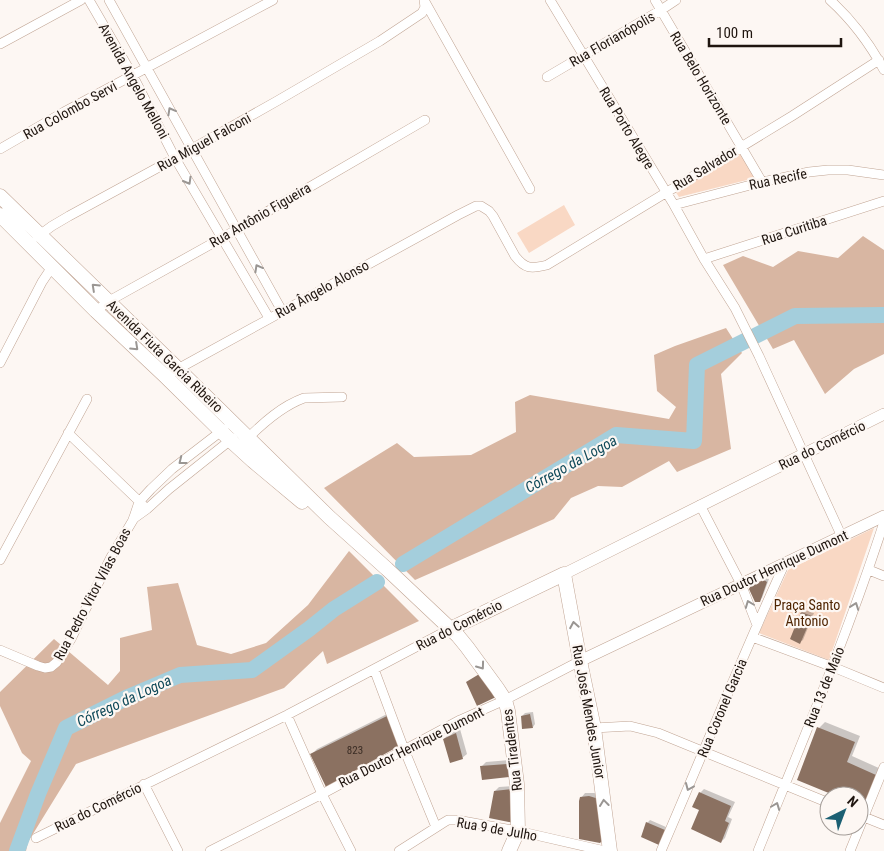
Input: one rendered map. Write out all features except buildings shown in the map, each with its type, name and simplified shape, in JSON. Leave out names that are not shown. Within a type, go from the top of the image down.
[{"type":"main road","name":"Avenida Fiuta Garcia Ribeiro","points":[[0,196],[34,239],[52,267],[226,436],[258,456]]},
{"type":"main road","name":"Avenida Fiuta Garcia Ribeiro","points":[[0,215],[34,239],[109,301],[241,430],[258,456],[306,505],[329,517],[393,574],[450,629]]},
{"type":"main road","name":"Rua do Comércio","points":[[450,629],[564,574]]},
{"type":"main road","name":"Rua José Mendes Junior","points":[[564,574],[594,728],[610,851]]},
{"type":"main road","name":"Rua Tiradentes","points":[[450,629],[467,646],[506,700],[517,784],[518,831]]},
{"type":"main road","points":[[509,851],[518,831]]},
{"type":"street","points":[[0,44],[81,0]]},
{"type":"street","name":"Avenida Angelo Melloni","points":[[89,0],[133,76],[175,158],[269,318]]},
{"type":"street","name":"Avenida Angelo Melloni","points":[[109,0],[282,311]]},
{"type":"street","name":"Rua Colombo Servi","points":[[0,149],[64,112],[273,0]]},
{"type":"street","points":[[424,0],[530,189]]},
{"type":"street","name":"Rua Miguel Falconi","points":[[34,239],[70,216],[192,149],[380,41],[422,13],[425,7],[424,0]]},
{"type":"street","name":"Rua Porto Alegre","points":[[550,0],[735,308],[842,537]]},
{"type":"street","name":"Rua Belo Horizonte","points":[[655,0],[762,182]]},
{"type":"street","name":"Rua Florianópolis","points":[[547,77],[676,0]]},
{"type":"street","points":[[833,3],[868,42],[884,70]]},
{"type":"street","name":"Rua Salvador","points":[[481,206],[485,207],[493,216],[520,263],[533,268],[547,264],[792,116],[878,60]]},
{"type":"street","name":"Rua Antônio Figueira","points":[[96,311],[109,301],[425,120]]},
{"type":"street","name":"Rua Recife","points":[[674,205],[762,182],[828,170],[848,170],[884,175]]},
{"type":"street","name":"Rua Curitiba","points":[[704,259],[884,201]]},
{"type":"street","name":"Rua Ângelo Alonso","points":[[165,376],[458,215],[476,206],[481,206]]},
{"type":"street","points":[[0,363],[42,282],[52,267]]},
{"type":"street","points":[[226,436],[271,417],[298,400],[304,398],[342,397]]},
{"type":"street","points":[[0,560],[87,398]]},
{"type":"street","name":"Rua do Comércio","points":[[564,574],[884,414]]},
{"type":"street","points":[[226,436],[241,430]]},
{"type":"street","points":[[68,433],[147,509]]},
{"type":"street","name":"Rua Pedro Vitor Vilas Boas","points":[[0,650],[45,668],[51,667],[57,662],[111,557],[133,520],[139,502],[172,468],[226,436]]},
{"type":"street","name":"Rua Pedro Vitor Vilas Boas","points":[[133,520],[226,436]]},
{"type":"street","points":[[700,505],[741,584],[756,625]]},
{"type":"street","name":"Rua Doutor Henrique Dumont","points":[[210,851],[460,720],[506,700],[580,661],[884,516]]},
{"type":"street","name":"Rua 13 de Maio","points":[[758,851],[833,667],[884,522]]},
{"type":"street","name":"Rua Coronel Garcia","points":[[661,851],[756,625],[784,565]]},
{"type":"street","points":[[868,570],[884,576]]},
{"type":"street","name":"Rua do Comércio","points":[[36,838],[287,715],[450,629]]},
{"type":"street","points":[[752,637],[884,688]]},
{"type":"street","points":[[374,668],[404,749],[436,826],[398,851]]},
{"type":"street","points":[[287,715],[322,794],[351,851]]},
{"type":"street","points":[[594,728],[630,726],[658,733],[819,799]]},
{"type":"street","points":[[869,799],[884,766]]},
{"type":"street","points":[[144,784],[178,851]]},
{"type":"street","points":[[869,819],[884,825]]},
{"type":"street","name":"Rua 9 de Julho","points":[[436,826],[448,820],[469,821],[605,851]]},
{"type":"street","points":[[850,851],[855,836]]},
{"type":"green space","points":[[743,151],[755,178],[679,197],[675,191]]},
{"type":"green space","points":[[564,205],[575,225],[529,253],[517,233]]},
{"type":"green space","name":"Praça Santo Antonio","points":[[874,528],[829,660],[759,633],[788,570]]},
{"type":"shaded area","points":[[863,236],[884,250],[884,354],[854,369],[825,394],[794,340],[773,349],[723,265],[743,256],[773,267],[798,251],[838,258]]},
{"type":"shaded area","points":[[726,328],[742,353],[721,374],[731,449],[677,472],[669,461],[622,487],[598,486],[571,498],[554,519],[415,580],[324,488],[397,443],[414,457],[471,455],[516,432],[515,402],[530,395],[669,419],[676,407],[657,391],[654,355]]},
{"type":"shaded area","points":[[349,551],[419,621],[327,664],[323,651],[284,688],[76,764],[28,842],[26,851],[0,851],[0,823],[31,761],[22,753],[0,706],[0,692],[54,639],[108,685],[120,671],[120,638],[152,630],[147,587],[178,583],[197,645],[231,654],[266,643],[308,605]]},
{"type":"waterway","name":"Córrego da Logoa","points":[[403,564],[616,435],[694,441],[697,365],[795,316],[884,315]]},
{"type":"waterway","name":"Córrego da Logoa","points":[[17,851],[38,794],[66,728],[128,697],[180,675],[252,670],[334,609],[377,582]]}]
